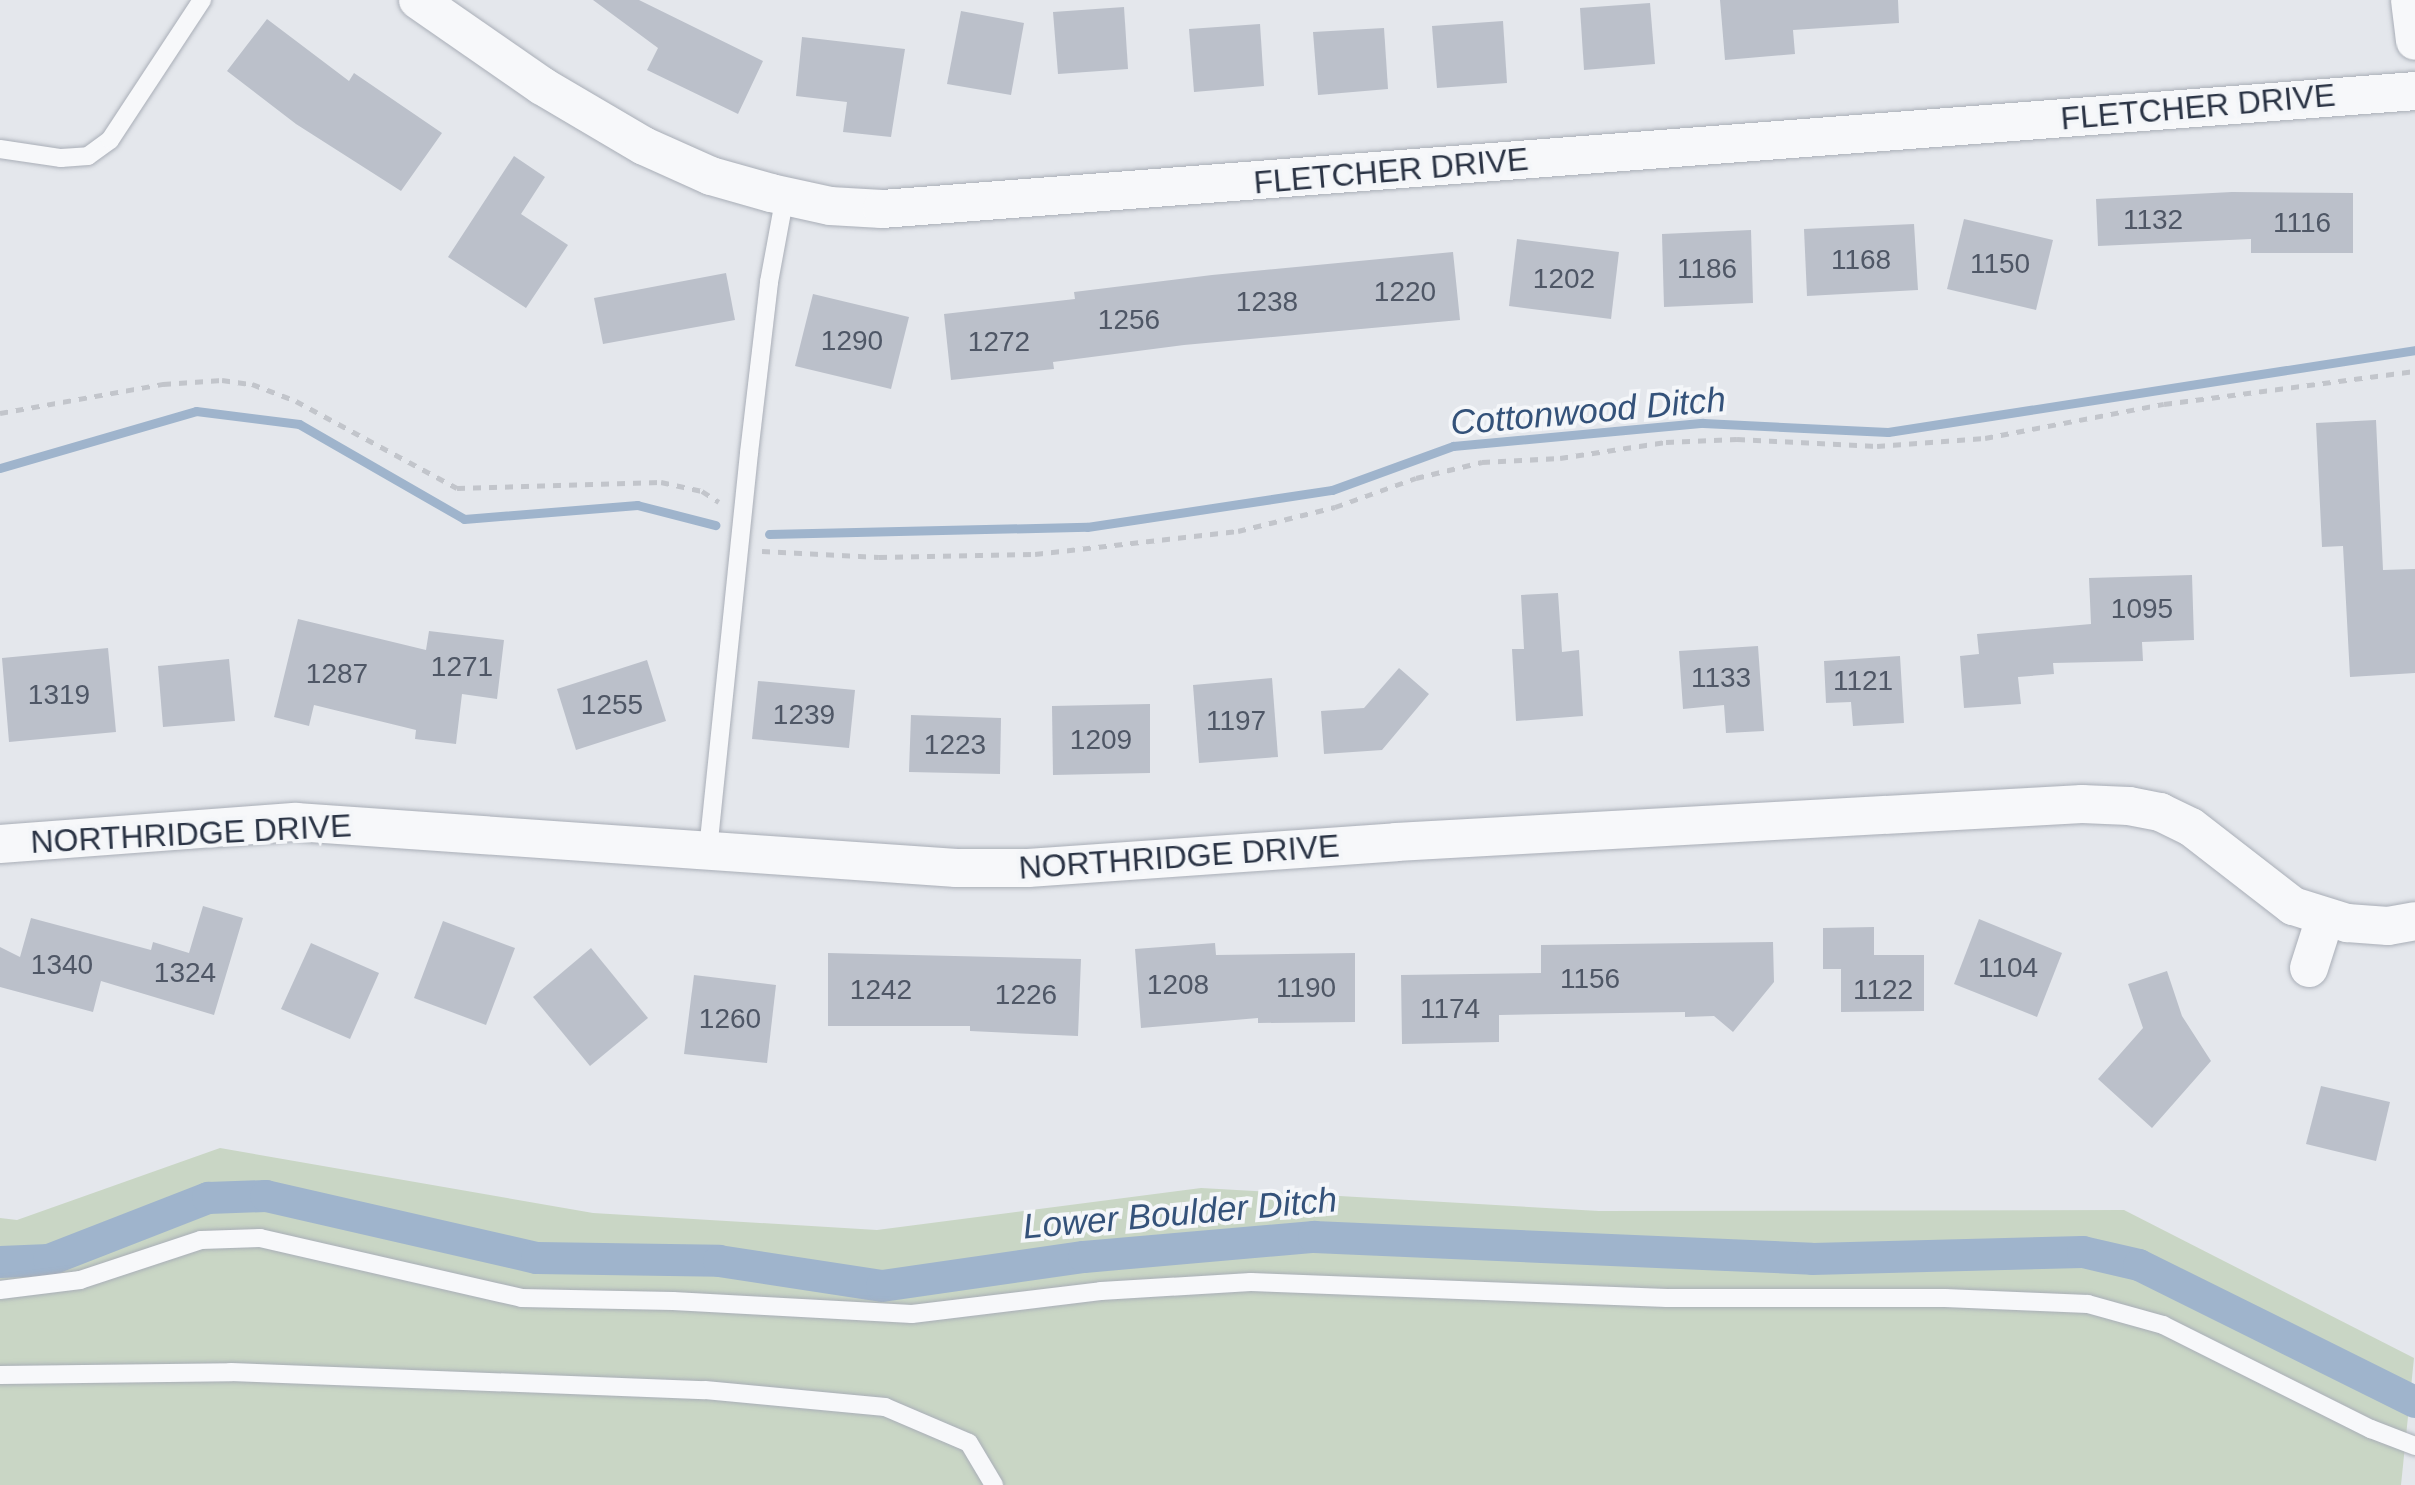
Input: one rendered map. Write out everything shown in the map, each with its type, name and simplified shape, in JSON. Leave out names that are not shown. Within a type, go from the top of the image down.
[{"type":"street","name":"FLETCHER DRIVE","points":[[418,0],[603,125],[711,176],[830,206],[936,208],[2415,91]]},
{"type":"street","points":[[2410,0],[2415,42]]},
{"type":"street","name":"NORTHRIDGE DRIVE","points":[[0,844],[296,822],[956,868],[1028,868],[1416,841],[2129,806],[2191,827],[2272,893],[2325,918],[2388,926],[2415,921]]},
{"type":"street","points":[[2309,968],[2325,918]]},
{"type":"lane","points":[[0,149],[61,158],[88,156],[110,140],[202,0]]},
{"type":"lane","points":[[708,850],[769,282],[785,196]]},
{"type":"lane","points":[[0,1290],[80,1280],[201,1240],[260,1238],[521,1298],[912,1314],[1101,1291],[1251,1282],[1667,1298],[1945,1298],[2088,1304],[2163,1325],[2371,1429],[2415,1446]]},
{"type":"lane","points":[[0,1374],[230,1372],[706,1390],[885,1407],[969,1443],[994,1485]]},
{"type":"path","points":[[759,550],[879,557],[1035,554],[1238,531],[1335,508],[1416,478],[1482,462],[1560,458],[1666,442],[1737,438],[1878,446],[1985,438],[2164,404],[2415,371]]},
{"type":"path","points":[[0,413],[163,384],[222,380],[252,384],[296,401],[457,488],[661,482],[702,491],[722,504]]},
{"type":"green space","points":[[220,1148],[593,1213],[877,1230],[1201,1188],[1599,1211],[2124,1210],[2414,1358],[2401,1485],[0,1485],[0,1218],[17,1220]]},
{"type":"building","points":[[593,0],[639,0],[763,61],[738,114],[647,70],[658,48]]},
{"type":"building","points":[[1720,0],[1898,0],[1899,23],[1793,30],[1795,54],[1725,60]]},
{"type":"building","points":[[1650,3],[1655,64],[1584,70],[1580,8]]},
{"type":"building","points":[[1124,7],[1128,69],[1058,74],[1053,12]]},
{"type":"building","points":[[961,11],[1024,23],[1011,95],[947,84]]},
{"type":"building","points":[[267,19],[349,81],[354,73],[442,133],[401,191],[296,124],[227,71]]},
{"type":"building","points":[[1503,21],[1507,83],[1437,88],[1432,26]]},
{"type":"building","points":[[1260,24],[1264,86],[1194,92],[1189,29]]},
{"type":"building","points":[[1384,28],[1388,89],[1318,95],[1313,32]]},
{"type":"building","points":[[802,37],[905,49],[891,137],[843,132],[847,102],[796,96]]},
{"type":"building","points":[[514,156],[545,177],[521,214],[568,245],[526,308],[448,257]]},
{"type":"building","points":[[2232,192],[2353,193],[2353,253],[2251,253],[2251,239],[2098,246],[2096,199]]},
{"type":"building","points":[[1964,219],[2053,240],[2036,310],[1947,289]]},
{"type":"building","points":[[1914,224],[1918,290],[1807,296],[1804,229]]},
{"type":"building","points":[[1751,230],[1753,303],[1664,307],[1662,234]]},
{"type":"building","points":[[1517,239],[1619,252],[1611,319],[1509,306]]},
{"type":"building","points":[[1453,252],[1460,320],[1184,345],[1053,362],[1054,369],[951,380],[944,314],[1075,299],[1074,292],[1212,275]]},
{"type":"building","points":[[726,273],[735,320],[603,344],[594,298]]},
{"type":"building","points":[[813,294],[909,317],[891,389],[795,366]]},
{"type":"building","points":[[2376,420],[2383,570],[2415,569],[2415,673],[2350,677],[2343,546],[2322,547],[2316,423]]},
{"type":"building","points":[[2192,575],[2194,640],[2142,642],[2143,661],[2053,663],[2054,674],[2018,677],[2021,704],[1964,708],[1960,656],[1979,654],[1977,634],[2091,624],[2089,578]]},
{"type":"building","points":[[1558,593],[1562,652],[1579,650],[1583,716],[1516,721],[1512,649],[1524,649],[1521,595]]},
{"type":"building","points":[[298,619],[426,650],[429,631],[504,640],[497,699],[462,694],[456,744],[415,739],[416,730],[314,705],[309,726],[274,717]]},
{"type":"building","points":[[1758,646],[1764,731],[1726,733],[1724,705],[1683,709],[1679,651]]},
{"type":"building","points":[[108,648],[116,732],[9,742],[2,658]]},
{"type":"building","points":[[1900,656],[1904,723],[1853,726],[1851,702],[1826,703],[1824,661]]},
{"type":"building","points":[[229,659],[235,721],[163,727],[158,666]]},
{"type":"building","points":[[647,660],[666,721],[576,750],[557,689]]},
{"type":"building","points":[[1399,668],[1429,694],[1382,750],[1324,754],[1321,711],[1364,708]]},
{"type":"building","points":[[1272,678],[1278,757],[1199,763],[1193,685]]},
{"type":"building","points":[[758,681],[855,690],[849,748],[752,739]]},
{"type":"building","points":[[1150,704],[1150,773],[1053,775],[1052,706]]},
{"type":"building","points":[[911,715],[1001,718],[1000,774],[909,772]]},
{"type":"building","points":[[203,906],[243,918],[214,1015],[101,981],[93,1012],[0,987],[0,947],[20,957],[31,918],[151,950],[153,942],[189,953]]},
{"type":"building","points":[[1979,919],[2062,953],[2037,1017],[1954,984]]},
{"type":"building","points":[[443,921],[515,948],[486,1025],[414,998]]},
{"type":"building","points":[[1874,927],[1874,955],[1924,955],[1924,1011],[1841,1012],[1841,969],[1823,969],[1823,928]]},
{"type":"building","points":[[1773,942],[1774,982],[1733,1032],[1714,1016],[1685,1017],[1685,1012],[1499,1015],[1499,1042],[1402,1044],[1401,975],[1541,973],[1541,945]]},
{"type":"building","points":[[311,943],[379,973],[350,1039],[281,1009]]},
{"type":"building","points":[[1215,943],[1216,955],[1355,953],[1355,1022],[1258,1023],[1258,1018],[1141,1028],[1135,949]]},
{"type":"building","points":[[591,948],[648,1018],[590,1066],[533,997]]},
{"type":"building","points":[[828,953],[1081,959],[1078,1036],[970,1031],[970,1026],[828,1026]]},
{"type":"building","points":[[2167,971],[2182,1016],[2211,1061],[2152,1128],[2098,1079],[2143,1028],[2128,984]]},
{"type":"building","points":[[694,975],[776,985],[767,1063],[684,1054]]},
{"type":"building","points":[[2321,1086],[2390,1102],[2376,1161],[2306,1144]]},
{"type":"waterway","name":"Cottonwood Ditch","points":[[769,534],[1087,527],[1332,490],[1453,446],[1703,423],[1888,432],[2415,350]]},
{"type":"waterway","name":"Cottonwood Ditch","points":[[0,468],[196,411],[299,424],[464,519],[637,505],[715,525]]},
{"type":"waterway","name":"Lower Boulder Ditch","points":[[0,1262],[49,1260],[208,1198],[266,1196],[537,1258],[719,1261],[882,1286],[1084,1257],[1314,1237],[1812,1259],[2083,1252],[2139,1265],[2415,1402]]}]
